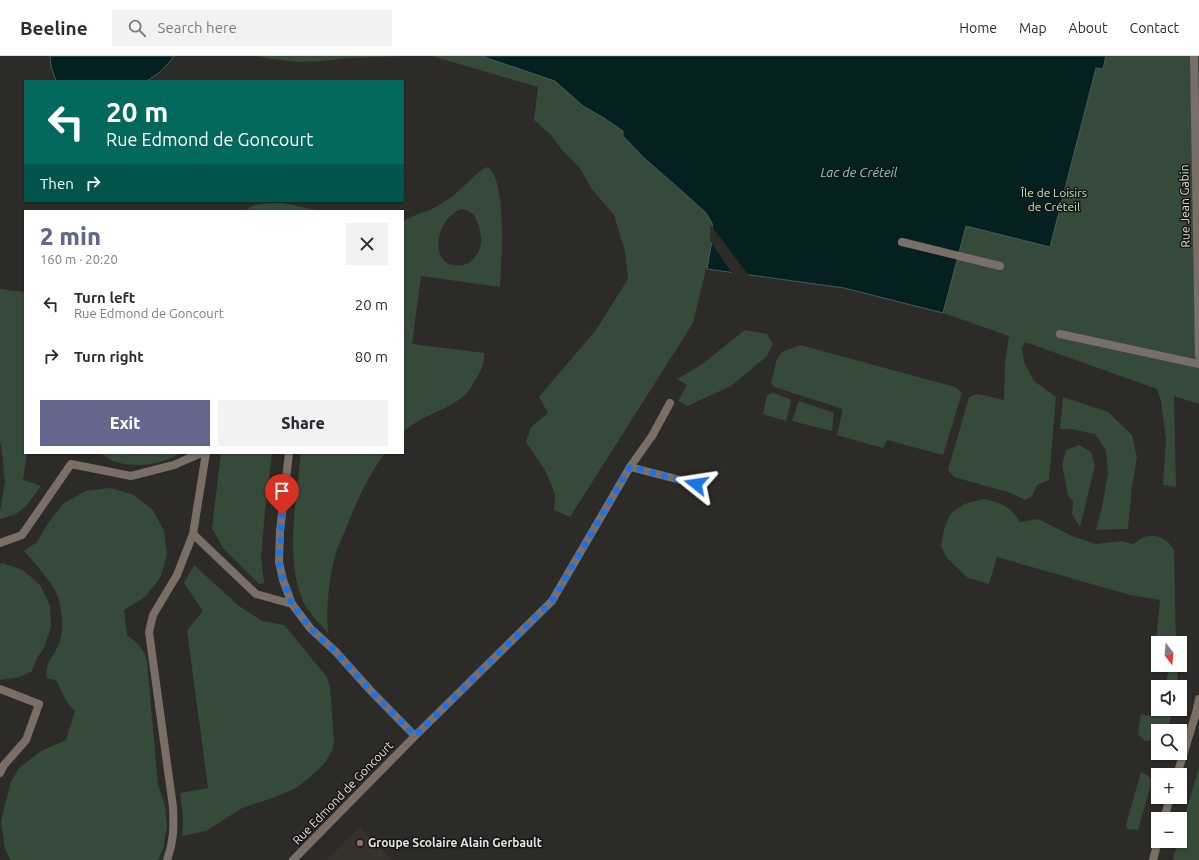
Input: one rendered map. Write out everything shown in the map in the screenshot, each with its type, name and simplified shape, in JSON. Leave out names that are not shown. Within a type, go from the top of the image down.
[{"type":"street","name":"Rue Jean Gabin","points":[[1194,56],[1199,356]]},
{"type":"street","points":[[902,242],[1000,266]]},
{"type":"street","points":[[1060,334],[1199,364]]},
{"type":"street","name":"Rue Edmond de Goncourt","points":[[294,860],[415,736],[552,601],[630,467],[652,436],[670,403]]},
{"type":"street","points":[[0,543],[22,536],[72,464],[131,476],[174,465],[199,454]]},
{"type":"street","points":[[167,860],[174,839],[173,807],[149,632],[153,616],[177,575],[193,534],[206,454]]},
{"type":"street","points":[[289,454],[280,531],[279,562],[283,580],[292,604],[310,628],[336,652],[370,690],[415,736]]},
{"type":"street","points":[[630,467],[696,484]]},
{"type":"street","points":[[193,534],[256,594],[292,604]]},
{"type":"street","points":[[0,690],[39,704],[26,740],[4,765],[0,773]]},
{"type":"street","points":[[1179,768],[1196,714],[1199,699]]},
{"type":"street","points":[[1153,860],[1156,848]]},
{"type":"shaded area","name":"Groupe Scolaire Alain Gerbault","points":[[359,827],[392,860],[327,860]]},
{"type":"green space","points":[[256,56],[406,56],[348,58],[298,62]]},
{"type":"green space","name":"Île de Loisirs de Créteil","points":[[432,56],[1199,56],[1199,404],[1174,396],[1176,487],[1163,485],[1166,440],[1161,401],[1157,389],[1025,342],[1022,348],[1024,362],[1034,381],[1056,397],[1049,480],[1037,485],[1032,496],[1025,500],[1011,493],[954,477],[948,470],[969,397],[978,394],[1004,400],[1005,364],[1009,336],[943,313],[844,288],[706,269],[693,323],[570,517],[554,510],[555,494],[545,470],[526,442],[531,427],[548,413],[539,397],[596,330],[628,279],[625,251],[614,215],[591,188],[580,168],[563,151],[550,134],[534,120],[538,87]]},
{"type":"green space","points":[[487,167],[494,174],[501,204],[502,242],[500,287],[421,276],[412,344],[484,353],[484,356],[481,370],[466,394],[451,405],[418,421],[404,431],[404,221],[430,210],[452,197],[479,172]],"holes":[[[462,209],[475,216],[479,228],[481,236],[480,248],[475,257],[468,263],[459,266],[450,265],[441,257],[438,243],[439,236],[449,217]]]},
{"type":"green space","points":[[268,203],[283,203],[316,210],[246,210],[253,206]]},
{"type":"green space","points":[[0,289],[24,292],[24,454],[27,454],[23,480],[41,486],[27,505],[16,514],[0,519],[5,481],[0,442]]},
{"type":"green space","points":[[745,330],[767,334],[773,344],[767,356],[731,386],[687,406],[678,401],[687,385],[677,379],[701,365]]},
{"type":"green space","points":[[800,345],[955,387],[962,393],[943,455],[887,440],[883,448],[837,435],[843,409],[774,387],[771,383],[777,359],[782,352]]},
{"type":"green space","points":[[773,393],[790,399],[791,402],[786,421],[763,414],[767,395]]},
{"type":"green space","points":[[1063,397],[1108,412],[1132,435],[1137,457],[1132,486],[1128,529],[1096,530],[1108,474],[1106,450],[1095,434],[1071,429],[1060,429]]},
{"type":"green space","points":[[799,401],[834,413],[832,431],[792,421]]},
{"type":"green space","points":[[1079,445],[1091,452],[1095,465],[1080,527],[1072,514],[1073,502],[1068,495],[1062,465],[1066,450]]},
{"type":"green space","points":[[102,454],[180,454],[156,463],[138,465],[129,465],[111,460]]},
{"type":"green space","points":[[221,454],[272,454],[261,558],[264,583],[259,584],[223,548],[212,528]]},
{"type":"green space","points":[[301,454],[384,454],[362,492],[336,553],[328,594],[328,633],[313,617],[305,605],[300,593],[294,560],[293,542],[295,505]]},
{"type":"green space","points":[[110,488],[134,495],[153,510],[164,531],[167,555],[160,578],[145,597],[124,610],[127,635],[142,649],[147,661],[158,785],[165,806],[167,827],[163,849],[158,860],[11,860],[5,849],[1,821],[11,781],[19,768],[41,751],[66,740],[75,711],[67,701],[57,681],[47,678],[46,673],[48,664],[61,638],[62,617],[59,602],[55,590],[24,551],[37,542],[49,522],[64,503],[86,491]]},
{"type":"green space","points":[[985,499],[997,502],[1006,506],[1013,512],[1020,522],[1038,519],[1074,537],[1096,544],[1121,541],[1134,544],[1147,536],[1156,536],[1164,539],[1174,550],[1176,636],[1156,636],[1160,600],[1130,595],[997,557],[989,584],[968,578],[947,558],[941,546],[944,530],[950,514],[964,504]]},
{"type":"green space","points":[[2,563],[23,570],[40,585],[50,605],[51,627],[44,648],[37,658],[32,671],[20,677],[0,680],[0,564]]},
{"type":"green space","points":[[194,565],[239,606],[262,621],[284,625],[326,676],[330,686],[334,741],[332,751],[324,764],[296,788],[242,808],[206,831],[182,836],[183,818],[180,793],[208,788],[187,630],[203,611],[184,583]]},
{"type":"green space","points":[[1169,672],[1177,672],[1178,680],[1166,680]]},
{"type":"green space","points":[[1141,714],[1156,717],[1171,716],[1169,724],[1151,724],[1151,740],[1145,741],[1138,734]]},
{"type":"green space","points":[[1199,766],[1199,860],[1173,860],[1176,848],[1187,848],[1186,812]]},
{"type":"green space","points":[[1141,772],[1151,779],[1151,784],[1138,830],[1127,829],[1126,825]]},
{"type":"water","points":[[50,56],[174,56],[162,70],[148,80],[56,80],[51,66]]},
{"type":"water","name":"Lac de Créteil","points":[[481,56],[1106,56],[1103,69],[1096,68],[1050,247],[966,226],[943,313],[844,288],[707,269],[713,235],[712,223],[706,213],[644,158],[623,136],[623,131],[583,106],[555,81]]},
{"type":"pier","points":[[710,224],[749,276],[733,274],[710,241]]},
{"type":"place","name":"Groupe Scolaire Alain Gerbault","points":[[360,843]]},
{"type":"route","points":[[282,515],[279,562],[283,580],[292,604],[310,628],[336,652],[370,690],[415,736],[552,601],[630,467],[696,484]]}]
